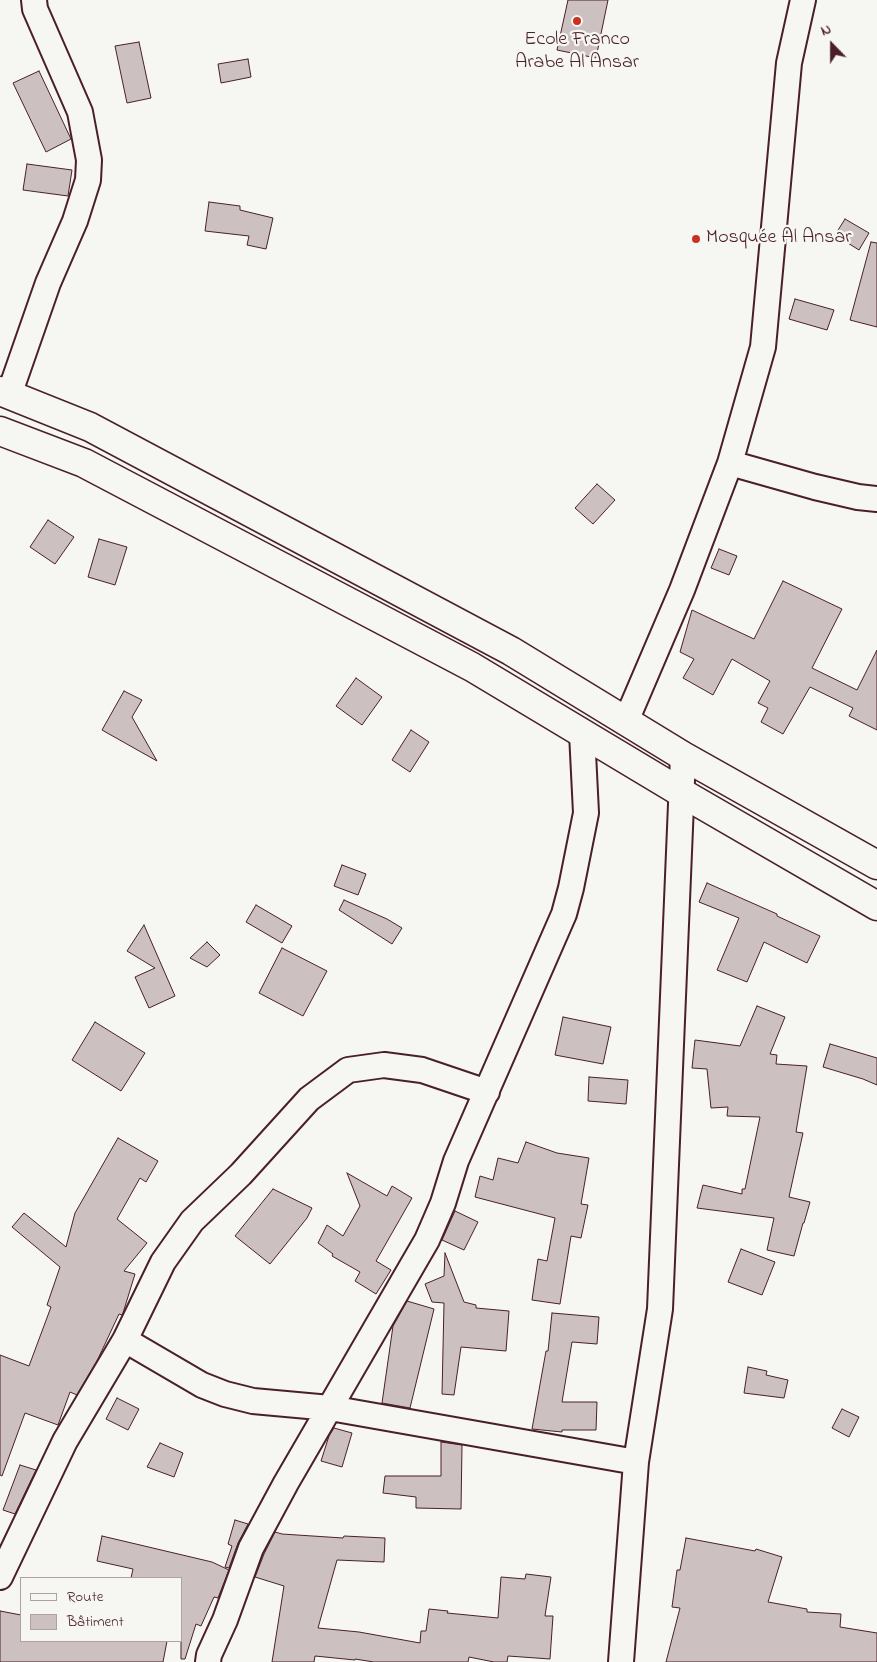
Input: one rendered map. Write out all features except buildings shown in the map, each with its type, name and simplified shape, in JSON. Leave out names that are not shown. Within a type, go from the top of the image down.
[{"type":"main road","points":[[4,393],[90,427],[511,651],[683,756],[877,865]]},
{"type":"main road","points":[[0,431],[84,463],[472,666],[682,793],[877,906]]},
{"type":"street","points":[[4,393],[75,221],[88,180],[89,160],[80,112],[35,9],[34,0]]},
{"type":"street","points":[[626,721],[682,590],[730,463],[763,347],[789,63],[803,0]]},
{"type":"street","points":[[730,463],[814,487],[858,497],[877,499]]},
{"type":"street","points":[[208,1662],[209,1655],[225,1620],[251,1548],[286,1483],[428,1240],[443,1203],[456,1161],[554,939],[566,906],[586,813],[582,733]]},
{"type":"street","points":[[620,1662],[636,1462],[660,1309],[683,756]]},
{"type":"street","points":[[0,1577],[65,1441],[125,1340],[163,1262],[192,1221],[241,1174],[309,1099],[348,1070],[384,1065],[422,1070],[487,1092]]},
{"type":"street","points":[[125,1340],[202,1385],[253,1401],[330,1408],[636,1462]]},
{"type":"place","name":"Ecole Franco Arabe Al Ansar","points":[[577,21]]},
{"type":"place","name":"Mosquée Al Ansar","points":[[696,239]]}]
